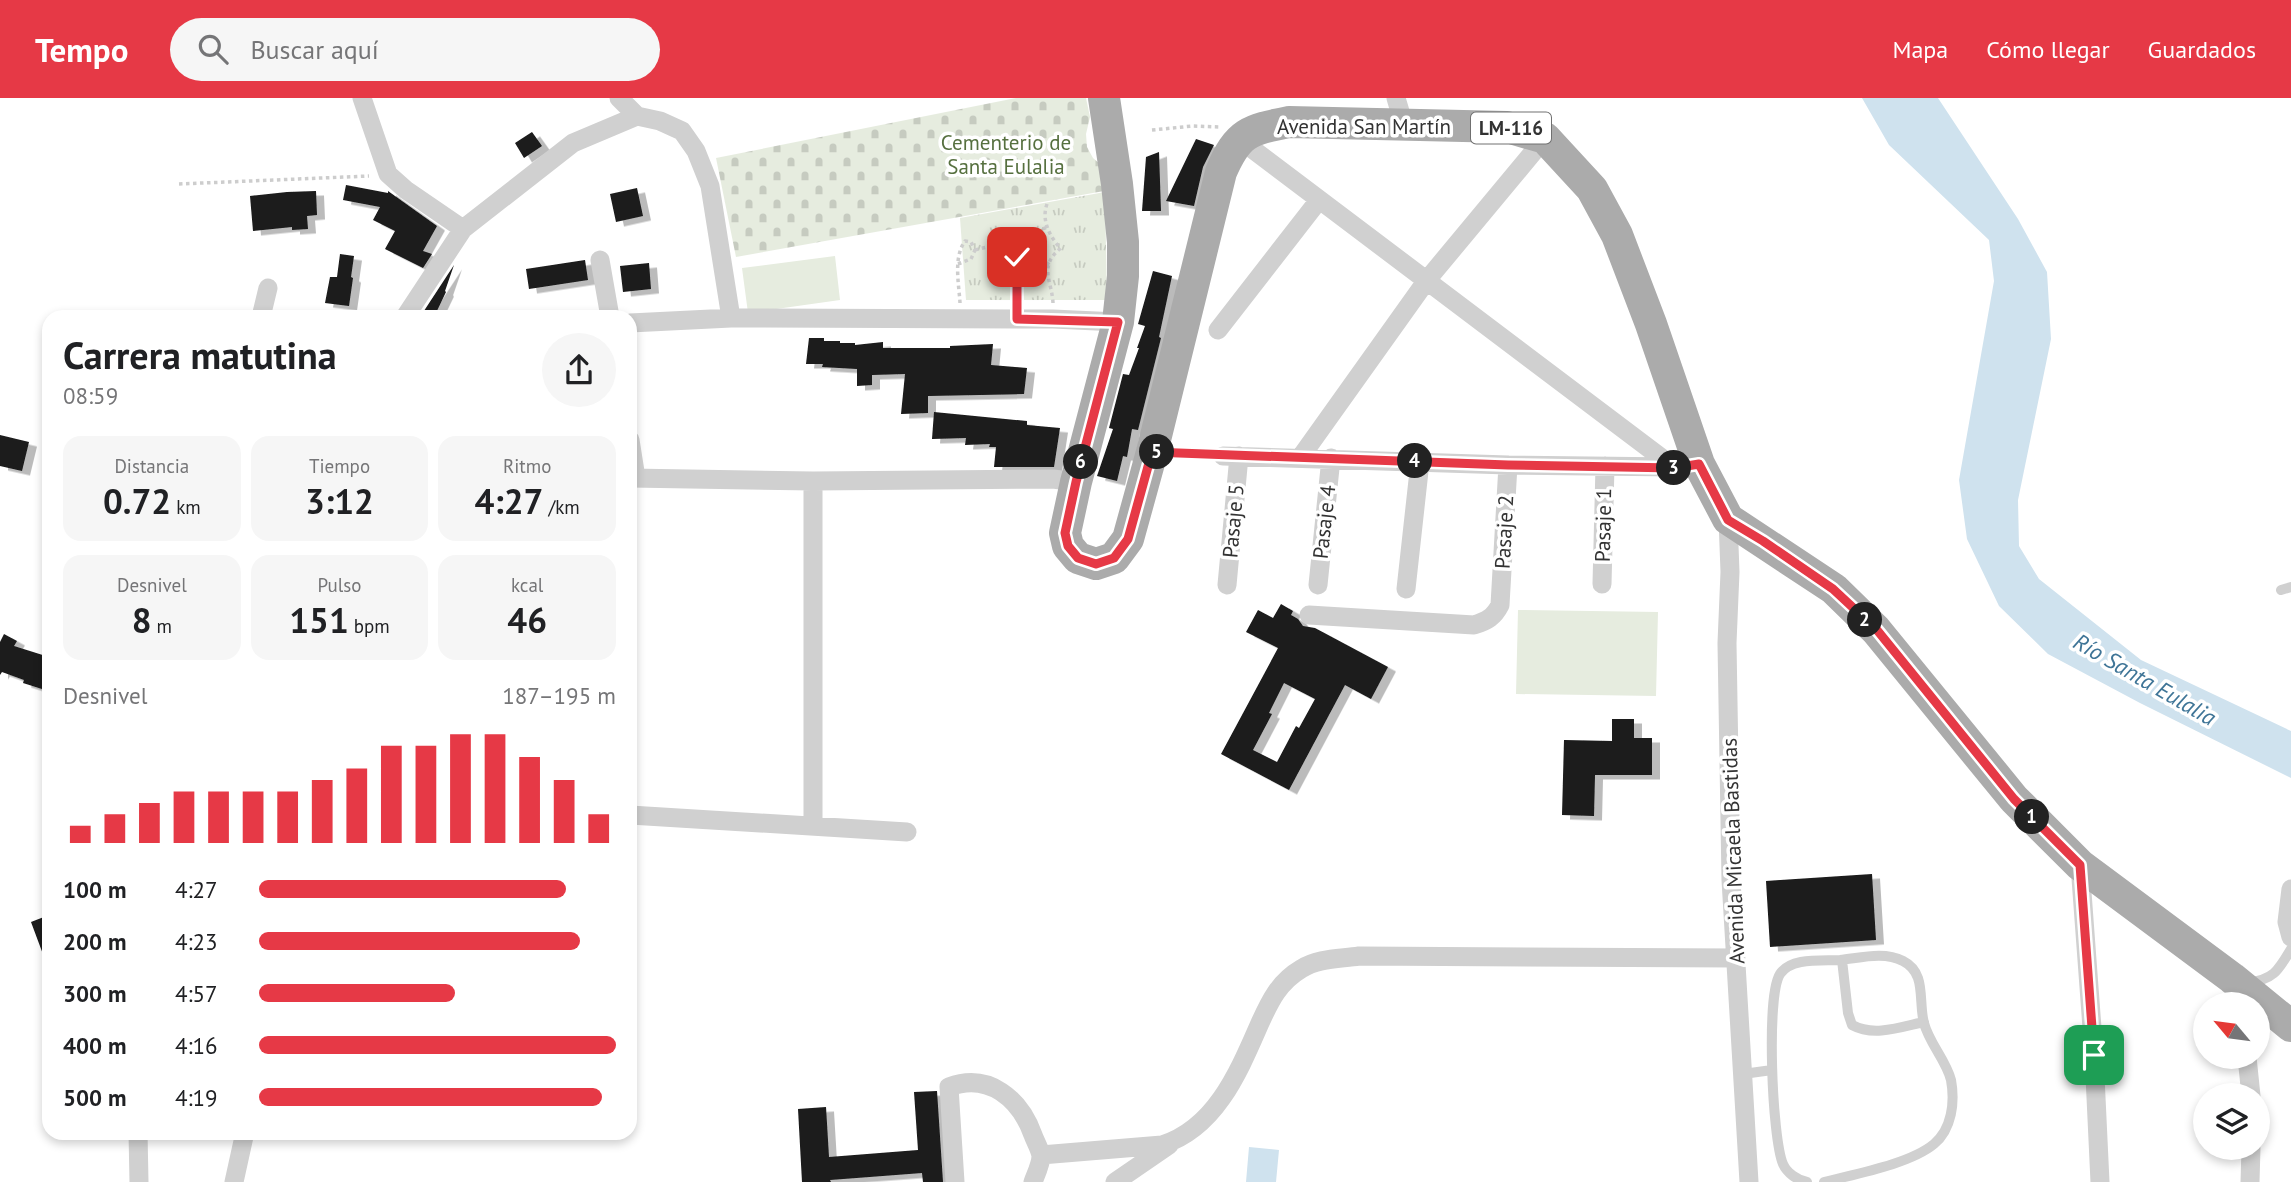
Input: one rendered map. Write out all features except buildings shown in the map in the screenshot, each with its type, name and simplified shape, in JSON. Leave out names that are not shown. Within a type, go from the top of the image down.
[{"type":"main road","points":[[1104,98],[1123,242],[1118,322],[1065,533],[1068,546],[1078,558],[1096,564],[1114,558],[1128,539],[1221,172],[1228,156],[1247,134]]},
{"type":"main road","name":"Avenida San Martín","points":[[1247,134],[1289,122],[1400,111],[1507,127],[1545,138]]},
{"type":"main road","name":"LM-116","points":[[1545,138],[1592,189],[1617,236],[1651,324],[1687,466],[1728,520]]},
{"type":"main road","points":[[1728,520],[1833,589],[1877,630],[2014,799],[2080,865],[2236,988],[2291,1026]]},
{"type":"street","points":[[362,98],[388,174],[406,190],[463,229]]},
{"type":"street","points":[[619,98],[637,116],[660,121],[682,131],[696,151],[710,186],[731,318]]},
{"type":"street","points":[[410,310],[463,229],[573,143],[637,116]]},
{"type":"street","points":[[1247,134],[1319,200],[1687,466]]},
{"type":"street","points":[[1300,458],[1427,280],[1545,138]]},
{"type":"street","points":[[1218,330],[1319,200]]},
{"type":"street","points":[[600,260],[609,310]]},
{"type":"street","points":[[263,310],[268,288]]},
{"type":"street","points":[[637,323],[731,318],[1053,319],[1118,322]]},
{"type":"street","points":[[1231,456],[1508,465],[1687,466]]},
{"type":"street","name":"Pasaje 5","points":[[1227,586],[1231,456]]},
{"type":"street","name":"Pasaje 4","points":[[1318,585],[1331,458]]},
{"type":"street","points":[[1406,590],[1420,462]]},
{"type":"street","name":"Pasaje 2","points":[[1309,615],[1474,625],[1495,615],[1500,600],[1508,465]]},
{"type":"street","name":"Pasaje 1","points":[[1602,584],[1605,466]]},
{"type":"street","points":[[637,478],[813,481],[1054,479],[1076,482]]},
{"type":"street","points":[[813,481],[813,825]]},
{"type":"street","name":"Avenida Micaela Bastidas","points":[[1728,520],[1731,866],[1749,1182]]},
{"type":"street","points":[[637,815],[907,832]]},
{"type":"street","points":[[2080,865],[2100,1182]]},
{"type":"street","points":[[2290,926],[2291,889]]},
{"type":"street","points":[[1115,1182],[1193,1130],[1226,1094],[1276,990],[1302,968],[1322,960],[1359,956],[1736,958]]},
{"type":"street","points":[[955,1182],[949,1087],[962,1082],[990,1086],[1016,1102],[1028,1120],[1041,1155],[1033,1182]]},
{"type":"street","points":[[138,1140],[139,1182]]},
{"type":"street","points":[[234,1182],[242,1140]]},
{"type":"street","points":[[1041,1155],[1162,1145],[1175,1141]]},
{"type":"street","points":[[2250,1182],[2251,1160]]},
{"type":"lane","points":[[2236,988],[2271,977],[2281,967],[2291,949]]},
{"type":"lane","points":[[1807,1182],[1797,1180],[1783,1166],[1776,1140],[1772,1070],[1774,999],[1780,974],[1795,963],[1878,956],[1900,959],[1910,965],[1919,977],[1924,1023],[1950,1077],[1954,1101],[1947,1126],[1934,1144],[1904,1160],[1824,1182]]},
{"type":"lane","points":[[1842,960],[1848,1013],[1852,1025],[1862,1031],[1924,1023]]},
{"type":"lane","points":[[1743,1074],[1772,1070]]},
{"type":"path","points":[[1152,130],[1193,125],[1247,134]]},
{"type":"path","points":[[179,184],[388,174]]},
{"type":"path","points":[[1047,204],[1047,227],[1050,236],[1060,248],[1049,265],[1048,281],[1053,297],[1053,319]]},
{"type":"path","points":[[1030,235],[1047,227]]},
{"type":"path","points":[[960,319],[958,264],[961,247],[965,242],[971,242],[975,250]]},
{"type":"path","points":[[975,250],[1003,243]]},
{"type":"path","points":[[958,264],[971,259],[975,250]]},
{"type":"path","points":[[1030,251],[1049,265]]},
{"type":"path","points":[[1017,257],[1017,319]]},
{"type":"path","points":[[1152,452],[1231,456]]},
{"type":"green space","name":"Cementerio de Santa Eulalia","points":[[1016,98],[1086,98],[1090,117],[1086,134],[1087,147],[1100,164],[1104,191],[736,257],[716,158]]},
{"type":"green space","points":[[1105,192],[1107,300],[966,300],[960,218]]},
{"type":"green space","points":[[835,256],[840,300],[748,313],[742,268]]},
{"type":"green space","points":[[1518,610],[1658,612],[1656,696],[1516,694]]},
{"type":"water","name":"Río Santa Eulalia","points":[[1862,98],[1938,98],[2018,219],[2047,272],[2051,339],[2018,500],[2019,546],[2039,579],[2141,660],[2291,731],[2291,778],[2048,654],[1999,606],[1967,539],[1959,480],[1994,281],[1989,240],[1889,145]]},
{"type":"water","points":[[1249,1147],[1279,1150],[1276,1182],[1246,1182]]},
{"type":"route","points":[[1017,257],[1017,319],[1118,322],[1065,533],[1068,546],[1078,558],[1096,564],[1114,558],[1128,539],[1152,452],[1508,465],[1675,468],[1699,464],[1728,520],[1833,589],[1877,630],[2014,799],[2080,865],[2094,1055]]}]
